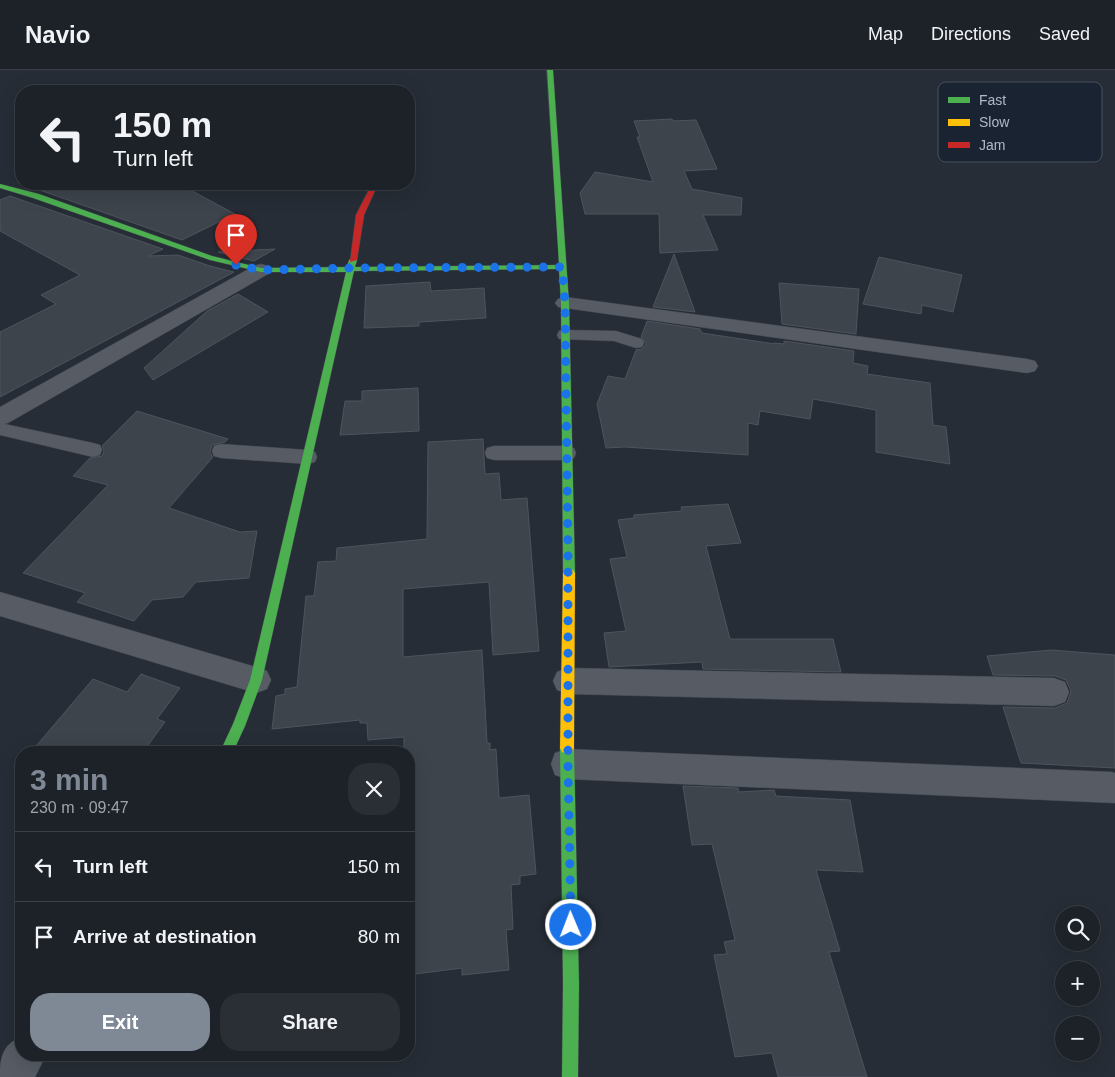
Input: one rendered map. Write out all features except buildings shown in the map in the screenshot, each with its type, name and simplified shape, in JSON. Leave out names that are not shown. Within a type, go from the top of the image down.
[{"type":"street","points":[[550,70],[565,303],[571,974],[570,1077]]},
{"type":"street","points":[[0,186],[36,196],[210,258],[261,270],[562,267]]},
{"type":"street","points":[[229,746],[239,726],[256,680],[352,268],[360,215],[371,190]]},
{"type":"street","points":[[0,417],[96,361],[261,270]]},
{"type":"street","points":[[565,303],[1027,366]]},
{"type":"street","points":[[0,604],[256,680]]},
{"type":"street","points":[[568,681],[1054,692]]},
{"type":"street","points":[[568,764],[1112,788]]},
{"type":"street","points":[[11,1077],[22,1061]]},
{"type":"lane","points":[[565,335],[616,336],[636,343]]},
{"type":"lane","points":[[0,429],[93,450]]},
{"type":"lane","points":[[221,451],[308,457]]},
{"type":"lane","points":[[494,453],[567,453]]},
{"type":"traffic: fast","points":[[550,70],[565,303],[569,573]]},
{"type":"traffic: fast","points":[[0,186],[36,196],[210,258],[261,270],[562,267]]},
{"type":"traffic: fast","points":[[229,746],[239,726],[256,680],[353,260]]},
{"type":"traffic: fast","points":[[567,748],[571,984],[570,1077]]},
{"type":"traffic: slow","points":[[567,748],[569,573]]},
{"type":"traffic: jam","points":[[353,260],[360,215],[372,190]]},
{"type":"route","points":[[236,265],[261,270],[562,267],[565,303],[571,925]]}]
